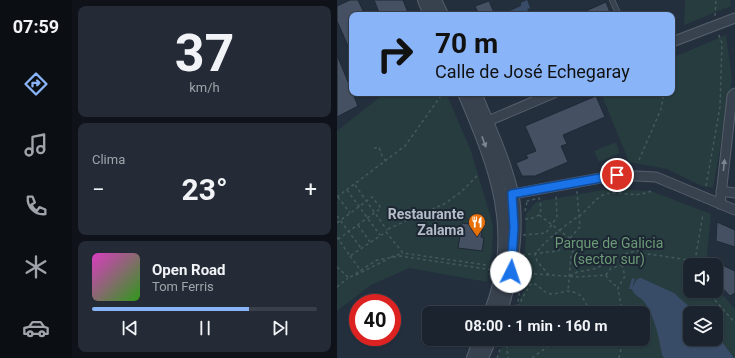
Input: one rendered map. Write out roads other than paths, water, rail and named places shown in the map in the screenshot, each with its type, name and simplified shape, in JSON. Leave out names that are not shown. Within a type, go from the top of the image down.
[{"type":"street","points":[[424,0],[429,12]]},
{"type":"street","points":[[435,0],[441,12]]},
{"type":"street","points":[[675,41],[735,18]]},
{"type":"street","points":[[720,204],[732,96],[735,93]]},
{"type":"street","points":[[466,96],[483,124]]},
{"type":"street","points":[[476,96],[494,167],[507,195],[514,227],[511,272],[503,306]]},
{"type":"street","points":[[483,124],[546,96]]},
{"type":"street","points":[[507,195],[617,175],[655,177],[735,210]]},
{"type":"street","points":[[721,191],[735,193]]},
{"type":"street","points":[[493,306],[496,299],[502,270],[507,195]]},
{"type":"street","points":[[473,358],[477,346]]},
{"type":"street","points":[[482,358],[487,346]]},
{"type":"lane","points":[[613,0],[618,12]]},
{"type":"water","points":[[527,0],[530,8],[527,9],[528,12],[508,12],[521,6],[521,3]]},
{"type":"water","points":[[632,278],[635,279],[632,288],[637,279],[641,278],[674,293],[688,306],[683,306],[683,346],[723,346],[723,343],[734,358],[664,358],[656,328],[650,313],[650,306],[646,306],[632,289],[629,289]]},
{"type":"place","name":"Restaurante Zalama","points":[[477,237]]},
{"type":"park label","name":"Parque de Galicia (sector sur)","points":[[609,252]]}]
